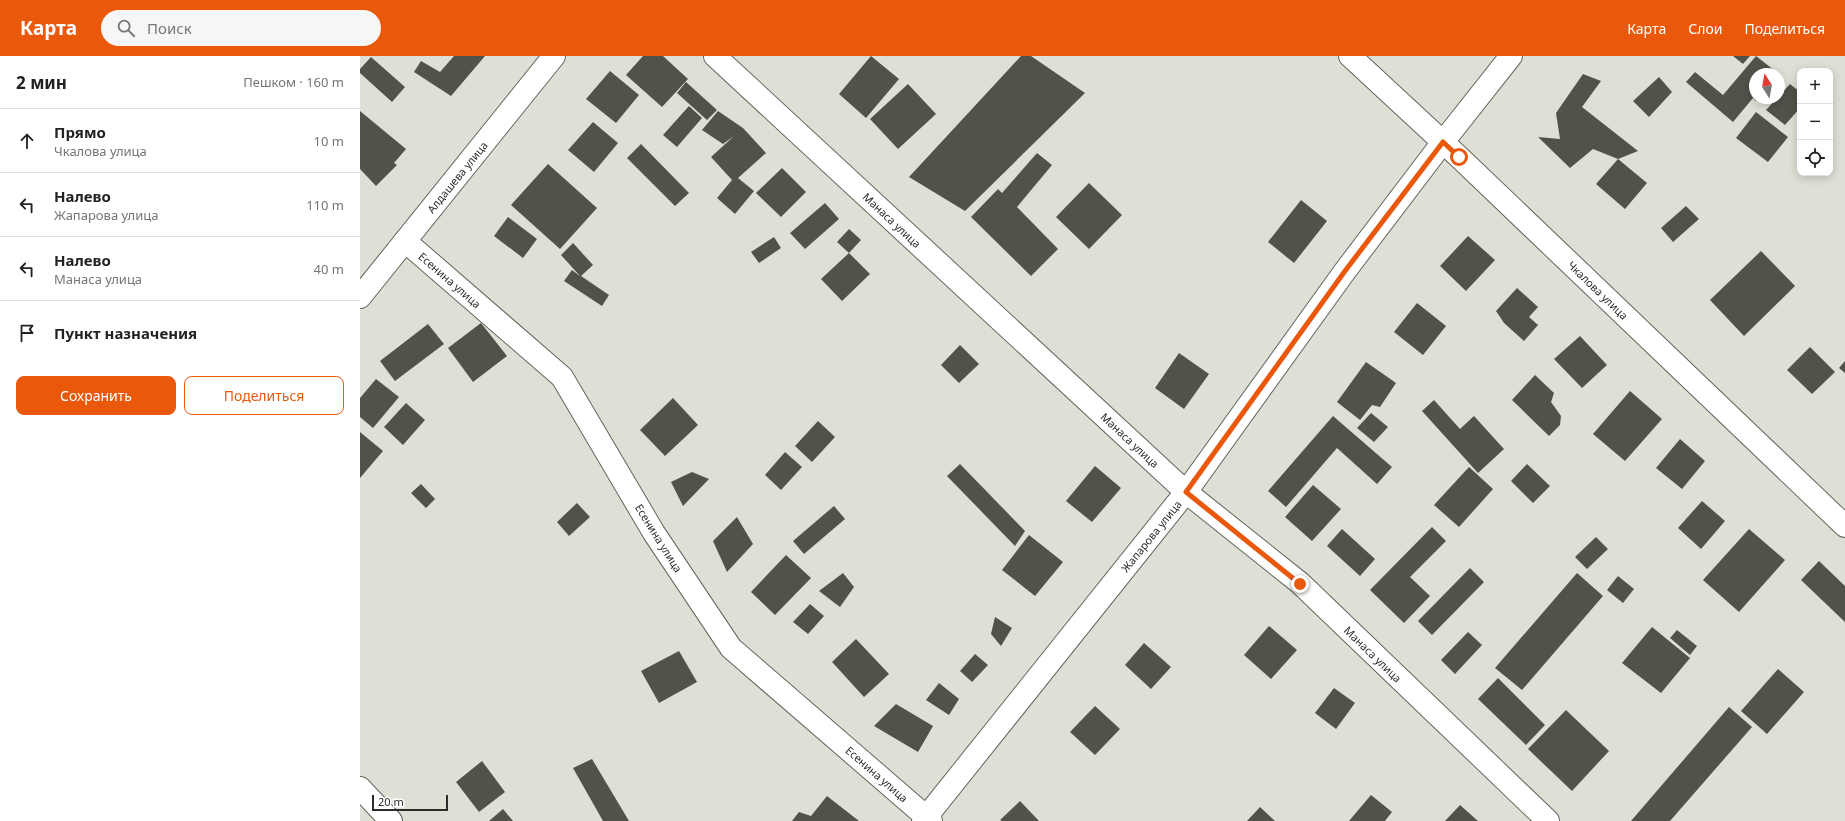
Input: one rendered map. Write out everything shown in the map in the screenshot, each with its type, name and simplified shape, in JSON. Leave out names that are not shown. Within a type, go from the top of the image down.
[{"type":"street","name":"Алдашева улица","points":[[360,297],[554,56]]},
{"type":"street","name":"Манаса улица","points":[[715,56],[1186,492],[1300,584],[1548,821]]},
{"type":"street","name":"Чкалова улица","points":[[1350,56],[1443,142],[1845,526]]},
{"type":"street","name":"Жапарова улица","points":[[927,820],[1186,492],[1345,271],[1443,142],[1512,56]]},
{"type":"street","name":"Есенина улица","points":[[405,241],[562,377],[654,534],[730,648],[927,820]]},
{"type":"street","points":[[360,788],[391,821]]},
{"type":"building","points":[[454,56],[485,56],[451,96],[414,72],[421,61],[440,72]]},
{"type":"building","points":[[643,56],[663,56],[688,79],[662,107],[626,75]]},
{"type":"building","points":[[871,56],[899,79],[866,118],[839,94]]},
{"type":"building","points":[[1021,56],[1031,56],[1085,93],[965,211],[909,177]]},
{"type":"building","points":[[1733,56],[1750,56],[1743,64]]},
{"type":"building","points":[[1756,56],[1771,68],[1749,68],[1749,103],[1733,122],[1686,82],[1695,72],[1723,95]]},
{"type":"building","points":[[371,57],[405,87],[392,102],[360,73],[360,69]]},
{"type":"building","points":[[610,71],[639,95],[616,123],[586,99]]},
{"type":"building","points":[[1583,74],[1601,81],[1582,107],[1638,151],[1618,159],[1593,149],[1570,168],[1538,137],[1560,139],[1556,113]]},
{"type":"building","points":[[1659,77],[1672,92],[1649,117],[1633,101]]},
{"type":"building","points":[[686,82],[717,110],[707,120],[677,93]]},
{"type":"building","points":[[908,84],[936,114],[898,149],[870,119]]},
{"type":"building","points":[[1790,84],[1797,90],[1797,111],[1785,125],[1766,110],[1772,104],[1785,104],[1785,89]]},
{"type":"building","points":[[689,106],[702,118],[677,147],[663,135]]},
{"type":"building","points":[[360,111],[406,149],[394,163],[397,165],[376,186],[360,169]]},
{"type":"building","points":[[718,111],[743,128],[766,153],[738,178],[754,191],[735,214],[717,198],[732,180],[711,157],[734,136],[723,144],[702,130]]},
{"type":"building","points":[[1756,112],[1788,137],[1768,162],[1736,138]]},
{"type":"building","points":[[593,122],[618,143],[594,172],[568,150]]},
{"type":"building","points":[[641,144],[689,193],[675,206],[627,158]]},
{"type":"building","points":[[1037,153],[1052,165],[1017,207],[1058,249],[1031,276],[971,217],[998,189],[1002,193]]},
{"type":"building","points":[[1618,159],[1647,183],[1625,209],[1596,184]]},
{"type":"building","points":[[548,164],[597,208],[560,249],[511,205]]},
{"type":"building","points":[[782,168],[806,192],[781,217],[756,193]]},
{"type":"building","points":[[1089,183],[1122,215],[1089,249],[1056,217]]},
{"type":"building","points":[[1301,200],[1327,221],[1294,263],[1268,242]]},
{"type":"building","points":[[825,203],[839,219],[805,249],[790,233]]},
{"type":"building","points":[[1686,206],[1699,219],[1673,242],[1661,228]]},
{"type":"building","points":[[508,217],[537,239],[523,258],[494,236]]},
{"type":"building","points":[[849,229],[861,240],[849,253],[837,242]]},
{"type":"building","points":[[1468,236],[1495,260],[1466,291],[1440,266]]},
{"type":"building","points":[[774,237],[781,248],[759,263],[751,252]]},
{"type":"building","points":[[573,243],[593,265],[581,276],[609,295],[602,306],[564,281],[572,270],[580,276],[561,255]]},
{"type":"building","points":[[1761,251],[1795,286],[1744,336],[1710,300]]},
{"type":"building","points":[[849,253],[870,274],[842,301],[821,279]]},
{"type":"building","points":[[1517,288],[1538,307],[1529,317],[1538,325],[1524,341],[1504,323],[1496,311]]},
{"type":"building","points":[[1417,303],[1446,326],[1423,355],[1394,332]]},
{"type":"building","points":[[481,323],[507,356],[473,382],[448,348]]},
{"type":"building","points":[[428,324],[444,344],[395,381],[380,361]]},
{"type":"building","points":[[1580,336],[1607,365],[1582,388],[1554,359]]},
{"type":"building","points":[[960,345],[979,364],[959,383],[941,365]]},
{"type":"building","points":[[1810,347],[1835,372],[1812,394],[1787,370]]},
{"type":"building","points":[[1179,353],[1209,374],[1184,409],[1155,388]]},
{"type":"building","points":[[1845,361],[1845,373],[1839,368]]},
{"type":"building","points":[[1366,362],[1396,383],[1380,407],[1372,405],[1360,420],[1337,402]]},
{"type":"building","points":[[1535,375],[1554,393],[1551,402],[1561,416],[1560,425],[1549,436],[1512,400]]},
{"type":"building","points":[[376,379],[399,397],[373,428],[360,417],[360,398]]},
{"type":"building","points":[[1630,391],[1662,419],[1625,461],[1593,434]]},
{"type":"building","points":[[673,398],[698,425],[665,456],[640,430]]},
{"type":"building","points":[[1434,400],[1460,429],[1474,416],[1504,449],[1478,473],[1422,411]]},
{"type":"building","points":[[406,403],[425,420],[403,445],[384,427]]},
{"type":"building","points":[[1371,413],[1388,427],[1374,442],[1357,428]]},
{"type":"building","points":[[1333,416],[1392,467],[1377,484],[1337,448],[1286,507],[1268,491]]},
{"type":"building","points":[[818,421],[835,437],[812,462],[795,446]]},
{"type":"building","points":[[360,432],[383,451],[360,478]]},
{"type":"building","points":[[1680,439],[1705,461],[1682,489],[1656,468]]},
{"type":"building","points":[[785,452],[802,467],[781,490],[765,475]]},
{"type":"building","points":[[960,464],[1025,531],[1015,546],[947,476]]},
{"type":"building","points":[[1527,464],[1550,486],[1533,503],[1511,481]]},
{"type":"building","points":[[1095,466],[1121,488],[1092,522],[1066,501]]},
{"type":"building","points":[[1469,467],[1493,489],[1459,527],[1434,505]]},
{"type":"building","points":[[692,472],[709,479],[683,506],[671,482]]},
{"type":"building","points":[[421,484],[435,499],[426,508],[411,493]]},
{"type":"building","points":[[1313,485],[1341,509],[1312,541],[1285,517]]},
{"type":"building","points":[[1702,501],[1725,521],[1701,549],[1678,528]]},
{"type":"building","points":[[577,503],[590,517],[569,536],[557,522]]},
{"type":"building","points":[[834,506],[845,519],[804,554],[793,541]]},
{"type":"building","points":[[737,517],[753,544],[727,572],[713,541]]},
{"type":"building","points":[[1432,527],[1446,541],[1410,577],[1430,596],[1404,623],[1370,590]]},
{"type":"building","points":[[1342,529],[1375,559],[1360,576],[1327,546]]},
{"type":"building","points":[[1749,529],[1785,560],[1739,612],[1703,580]]},
{"type":"building","points":[[1029,535],[1063,562],[1035,596],[1002,570]]},
{"type":"building","points":[[1596,537],[1608,549],[1587,569],[1575,557]]},
{"type":"building","points":[[786,555],[811,578],[775,615],[751,592]]},
{"type":"building","points":[[1819,561],[1845,586],[1845,622],[1801,580]]},
{"type":"building","points":[[1470,568],[1484,582],[1432,635],[1418,621]]},
{"type":"building","points":[[843,573],[854,587],[840,607],[819,591]]},
{"type":"building","points":[[1577,573],[1603,596],[1522,690],[1495,668]]},
{"type":"building","points":[[1618,576],[1634,589],[1623,603],[1607,590]]},
{"type":"building","points":[[810,604],[824,616],[808,634],[793,622]]},
{"type":"building","points":[[995,617],[1012,628],[1001,646],[991,634]]},
{"type":"building","points":[[1269,626],[1297,650],[1271,679],[1244,655]]},
{"type":"building","points":[[1652,627],[1690,658],[1661,693],[1622,663]]},
{"type":"building","points":[[1677,630],[1697,646],[1690,655],[1670,638]]},
{"type":"building","points":[[1468,632],[1482,645],[1455,674],[1441,660]]},
{"type":"building","points":[[856,639],[889,674],[864,697],[832,662]]},
{"type":"building","points":[[1144,643],[1171,667],[1151,689],[1125,665]]},
{"type":"building","points":[[679,651],[697,682],[659,703],[641,671]]},
{"type":"building","points":[[975,654],[988,665],[972,682],[960,671]]},
{"type":"building","points":[[1778,669],[1804,692],[1767,734],[1741,711]]},
{"type":"building","points":[[1498,678],[1545,725],[1526,745],[1478,699]]},
{"type":"building","points":[[939,683],[959,699],[949,715],[926,700]]},
{"type":"building","points":[[1334,688],[1355,703],[1336,729],[1315,713]]},
{"type":"building","points":[[896,704],[933,726],[918,752],[874,726]]},
{"type":"building","points":[[1095,706],[1120,729],[1095,755],[1070,732]]},
{"type":"building","points":[[1729,707],[1752,727],[1670,821],[1631,821]]},
{"type":"building","points":[[1566,710],[1609,751],[1572,791],[1528,749]]},
{"type":"building","points":[[592,759],[629,821],[603,821],[573,768]]},
{"type":"building","points":[[482,761],[505,792],[479,812],[456,782]]},
{"type":"building","points":[[1371,795],[1392,812],[1385,821],[1349,821]]},
{"type":"building","points":[[827,796],[859,821],[792,821],[799,812],[811,816]]},
{"type":"building","points":[[1020,801],[1039,821],[1000,820]]},
{"type":"building","points":[[1460,805],[1478,821],[1445,821]]},
{"type":"building","points":[[1260,807],[1275,821],[1247,821]]},
{"type":"building","points":[[503,809],[513,821],[489,821]]},
{"type":"route","points":[[1300,584],[1186,492],[1345,271],[1443,142],[1459,157]]}]
